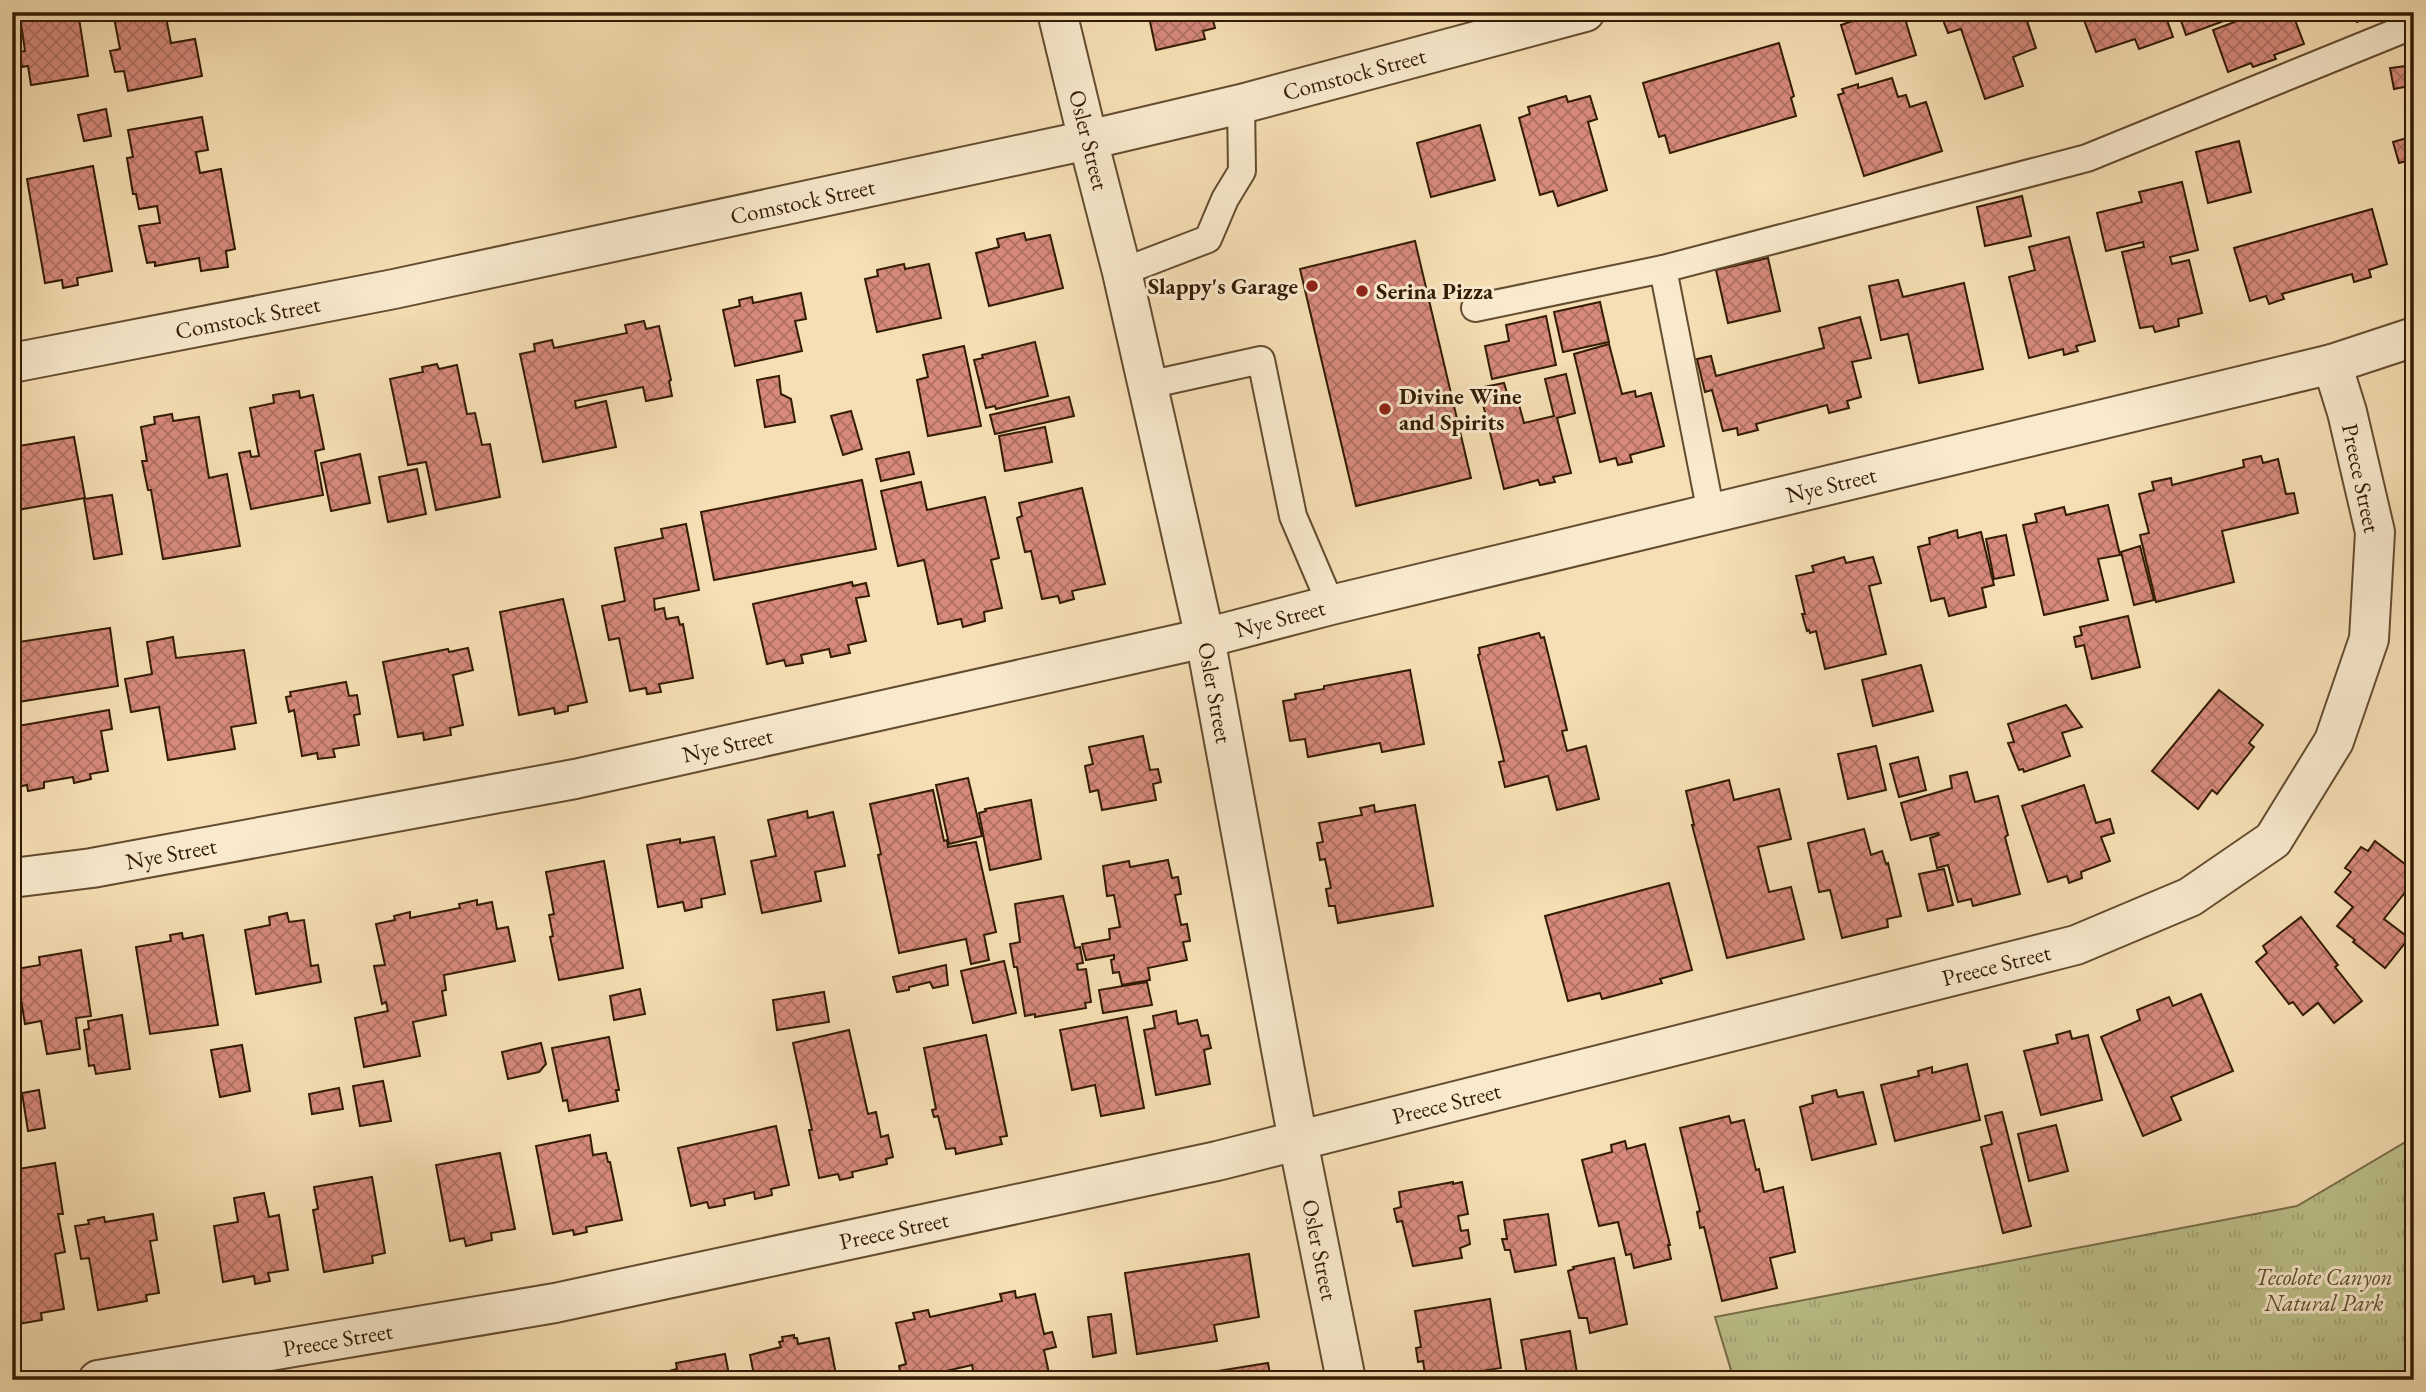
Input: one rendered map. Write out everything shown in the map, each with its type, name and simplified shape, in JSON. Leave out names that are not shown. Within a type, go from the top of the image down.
[{"type":"street","name":"Osler Street","points":[[1057,12],[1122,272],[1205,638],[1298,1141],[1346,1380]]},
{"type":"street","name":"Comstock Street","points":[[12,363],[394,289],[1088,141],[1241,104],[1585,12]]},
{"type":"street","name":"Nye Street","points":[[12,878],[92,868],[575,779],[1205,638],[2332,364],[2414,338]]},
{"type":"street","name":"Preece Street","points":[[98,1380],[555,1303],[1217,1161],[2076,945],[2190,897],[2273,840],[2334,741],[2369,639],[2375,532],[2347,412],[2332,364]]},
{"type":"lane","points":[[1475,308],[1663,269],[2087,158],[2414,25]]},
{"type":"lane","points":[[1122,272],[1208,239],[1225,199],[1242,171],[1241,104]]},
{"type":"lane","points":[[1663,269],[1711,513]]},
{"type":"lane","points":[[1148,385],[1261,360],[1293,516],[1331,606]]},
{"type":"green space","name":"Tecolote Canyon Natural Park","points":[[2414,1137],[2414,1380],[1734,1380],[1715,1317],[2297,1206]]},
{"type":"building","points":[[47,12],[78,12],[88,76],[31,85],[28,66],[22,67],[19,52],[25,51],[20,17]]},
{"type":"building","points":[[113,12],[165,12],[171,43],[195,39],[202,76],[128,91],[124,71],[115,72],[110,51],[120,49]]},
{"type":"building","points":[[1148,12],[1211,12],[1215,28],[1203,31],[1205,39],[1156,50]]},
{"type":"building","points":[[1879,12],[1903,12],[1916,55],[1856,74],[1841,25]]},
{"type":"building","points":[[1940,12],[2024,12],[2036,48],[2013,57],[2023,86],[1985,99],[1961,29],[1948,33]]},
{"type":"building","points":[[2081,12],[2164,12],[2173,37],[2139,49],[2135,39],[2096,52]]},
{"type":"building","points":[[2178,12],[2248,12],[2186,35]]},
{"type":"building","points":[[2261,12],[2292,12],[2304,44],[2274,55],[2276,59],[2253,67],[2251,63],[2228,72],[2213,30]]},
{"type":"building","points":[[2354,12],[2382,12],[2357,22]]},
{"type":"building","points":[[1779,43],[1794,96],[1791,98],[1796,116],[1670,153],[1665,135],[1659,137],[1643,83]]},
{"type":"building","points":[[2414,65],[2414,85],[2394,89],[2390,68]]},
{"type":"building","points":[[1892,78],[1898,97],[1906,95],[1910,107],[1926,102],[1942,151],[1864,176],[1838,95],[1844,93],[1842,89],[1858,84],[1858,88]]},
{"type":"building","points":[[1566,96],[1568,102],[1590,96],[1597,119],[1588,122],[1607,190],[1558,206],[1553,191],[1540,195],[1519,118],[1530,114],[1528,107]]},
{"type":"building","points":[[106,109],[111,136],[84,141],[78,115]]},
{"type":"building","points":[[202,117],[208,150],[196,152],[200,173],[221,169],[235,249],[226,251],[228,267],[201,271],[199,258],[155,266],[155,262],[147,263],[139,226],[160,223],[157,206],[139,209],[136,194],[133,194],[127,158],[133,157],[128,130]]},
{"type":"building","points":[[1480,125],[1495,180],[1431,197],[1417,143]]},
{"type":"building","points":[[2414,136],[2414,159],[2399,163],[2393,142]]},
{"type":"building","points":[[2239,141],[2251,192],[2208,203],[2196,152]]},
{"type":"building","points":[[93,166],[112,271],[77,278],[78,285],[63,288],[62,280],[45,283],[27,179]]},
{"type":"building","points":[[2182,182],[2198,250],[2170,257],[2172,264],[2189,260],[2202,313],[2178,319],[2179,326],[2155,332],[2153,326],[2140,328],[2122,252],[2144,247],[2143,242],[2106,251],[2097,213],[2142,202],[2139,192]]},
{"type":"building","points":[[2022,196],[2031,236],[1985,246],[1977,207]]},
{"type":"building","points":[[2372,209],[2387,264],[2369,270],[2371,277],[2354,282],[2352,274],[2282,294],[2284,299],[2269,304],[2266,296],[2250,301],[2234,248]]},
{"type":"building","points":[[1024,233],[1026,240],[1050,235],[1063,288],[989,306],[976,253],[999,247],[997,239]]},
{"type":"building","points":[[2069,237],[2095,341],[2076,346],[2078,351],[2064,355],[2063,349],[2029,358],[2009,277],[2035,270],[2029,247]]},
{"type":"building","points":[[1415,241],[1471,478],[1356,506],[1300,269]]},
{"type":"building","points":[[1768,258],[1780,311],[1728,323],[1716,270]]},
{"type":"building","points":[[904,264],[905,269],[929,264],[941,318],[877,332],[865,279],[878,276],[877,270]]},
{"type":"building","points":[[1898,280],[1903,297],[1964,283],[1983,369],[1919,383],[1908,334],[1881,340],[1869,286]]},
{"type":"building","points":[[801,293],[806,319],[795,321],[802,351],[735,366],[723,310],[740,306],[739,300],[752,297],[753,303]]},
{"type":"building","points":[[1600,302],[1609,342],[1563,352],[1554,312]]},
{"type":"building","points":[[1546,316],[1556,365],[1492,379],[1485,346],[1509,341],[1506,325]]},
{"type":"building","points":[[1860,317],[1871,358],[1852,362],[1861,397],[1847,401],[1849,408],[1829,413],[1827,405],[1756,424],[1758,430],[1738,435],[1737,428],[1723,431],[1712,390],[1705,392],[1697,359],[1711,356],[1716,376],[1824,348],[1819,328]]},
{"type":"building","points":[[644,321],[646,329],[659,326],[672,396],[646,401],[643,387],[575,401],[576,408],[606,401],[616,447],[543,462],[520,354],[535,351],[534,344],[552,340],[554,348],[627,333],[625,325]]},
{"type":"building","points":[[1035,342],[1048,396],[996,409],[995,406],[986,408],[974,360],[983,358],[982,355]]},
{"type":"building","points":[[1609,344],[1622,394],[1635,391],[1636,397],[1651,393],[1664,446],[1630,455],[1632,462],[1618,465],[1616,458],[1600,462],[1574,354]]},
{"type":"building","points":[[964,346],[981,426],[928,436],[917,380],[928,377],[923,355]]},
{"type":"building","points":[[437,364],[439,369],[457,365],[467,414],[475,413],[482,445],[490,444],[500,497],[436,510],[426,462],[408,465],[390,379],[423,372],[422,367]]},
{"type":"building","points":[[1566,374],[1575,413],[1557,418],[1571,473],[1553,477],[1555,482],[1540,485],[1538,480],[1504,489],[1479,388],[1504,383],[1510,403],[1518,401],[1524,423],[1554,416],[1545,379]]},
{"type":"building","points":[[779,376],[781,394],[791,399],[795,422],[765,427],[757,380]]},
{"type":"building","points":[[299,391],[300,398],[313,395],[324,449],[315,451],[323,495],[251,509],[239,453],[250,451],[251,457],[259,456],[250,408],[274,403],[273,395]]},
{"type":"building","points":[[1069,397],[1074,416],[995,434],[990,415]]},
{"type":"building","points":[[851,411],[862,449],[843,455],[831,416]]},
{"type":"building","points":[[172,414],[173,421],[199,417],[209,478],[227,474],[240,546],[163,559],[151,490],[148,490],[142,461],[147,461],[141,427],[155,424],[154,417]]},
{"type":"building","points":[[1045,427],[1052,462],[1005,471],[999,436]]},
{"type":"building","points":[[74,437],[85,498],[12,511],[12,447]]},
{"type":"building","points":[[909,452],[914,474],[881,481],[876,459]]},
{"type":"building","points":[[360,454],[370,503],[331,511],[321,463]]},
{"type":"building","points":[[2261,456],[2263,463],[2278,459],[2286,494],[2294,493],[2298,513],[2222,531],[2234,582],[2156,602],[2140,535],[2149,533],[2139,494],[2154,490],[2152,482],[2171,478],[2172,485],[2244,467],[2243,460]]},
{"type":"building","points":[[417,469],[426,514],[388,522],[379,477]]},
{"type":"building","points":[[862,480],[876,549],[714,580],[701,512]]},
{"type":"building","points":[[921,482],[927,510],[985,497],[999,558],[991,560],[1002,608],[984,612],[985,621],[963,627],[961,619],[938,624],[924,560],[898,566],[881,491]]},
{"type":"building","points":[[1082,488],[1105,584],[1072,591],[1074,599],[1060,603],[1058,596],[1042,599],[1031,551],[1025,552],[1017,518],[1022,516],[1019,503]]},
{"type":"building","points":[[112,495],[122,554],[94,559],[84,499]]},
{"type":"building","points":[[2108,505],[2120,555],[2098,559],[2108,600],[2044,615],[2023,525],[2037,522],[2035,514],[2064,507],[2066,515]]},
{"type":"building","points":[[686,524],[699,590],[654,599],[655,610],[664,608],[666,619],[678,617],[680,625],[683,624],[693,678],[659,684],[661,692],[647,694],[646,688],[630,691],[619,638],[609,640],[602,606],[625,601],[615,548],[663,538],[661,529]]},
{"type":"building","points":[[1957,530],[1958,538],[1981,532],[1994,585],[1982,588],[1986,607],[1949,616],[1944,598],[1931,601],[1918,547],[1930,544],[1929,538]]},
{"type":"building","points":[[2006,535],[2014,575],[1994,579],[1986,539]]},
{"type":"building","points":[[2140,546],[2154,600],[2134,605],[2121,552]]},
{"type":"building","points":[[1844,557],[1846,563],[1873,557],[1881,583],[1869,586],[1886,654],[1825,669],[1816,631],[1807,631],[1796,576],[1814,572],[1812,566]]},
{"type":"building","points":[[852,582],[853,586],[866,583],[869,596],[856,598],[866,641],[848,645],[850,653],[831,657],[829,649],[801,655],[803,663],[786,666],[784,660],[767,664],[753,604]]},
{"type":"building","points":[[563,599],[587,702],[568,706],[568,711],[555,714],[554,708],[519,715],[500,612]]},
{"type":"building","points":[[2128,616],[2140,667],[2092,679],[2084,645],[2076,647],[2074,637],[2082,635],[2080,627]]},
{"type":"building","points":[[110,628],[118,686],[12,703],[12,643]]},
{"type":"building","points":[[1539,633],[1541,638],[1544,637],[1567,730],[1562,731],[1567,751],[1586,746],[1599,799],[1557,810],[1548,776],[1505,787],[1499,762],[1504,761],[1478,655],[1479,648]]},
{"type":"building","points":[[173,637],[176,658],[244,650],[256,723],[231,727],[235,749],[168,760],[159,707],[131,712],[125,679],[152,674],[147,642]]},
{"type":"building","points":[[468,648],[473,670],[453,675],[463,725],[450,728],[451,735],[424,740],[423,733],[398,737],[383,662],[448,649],[449,652]]},
{"type":"building","points":[[1921,665],[1933,711],[1873,726],[1862,680]]},
{"type":"building","points":[[1410,670],[1424,744],[1382,752],[1380,743],[1308,757],[1305,739],[1290,741],[1283,701],[1296,699],[1295,694],[1324,689],[1324,686]]},
{"type":"building","points":[[346,682],[349,696],[357,695],[360,714],[354,715],[359,745],[333,749],[335,757],[318,759],[317,753],[302,756],[294,710],[289,712],[286,697],[291,696],[290,692]]},
{"type":"building","points":[[2219,690],[2263,725],[2249,743],[2254,747],[2217,794],[2212,790],[2198,809],[2152,771]]},
{"type":"building","points":[[2066,705],[2082,727],[2062,733],[2070,756],[2024,772],[2023,769],[2019,770],[2008,743],[2014,742],[2008,724]]},
{"type":"building","points":[[109,710],[112,729],[101,731],[108,771],[90,774],[91,779],[74,783],[73,777],[44,782],[44,788],[28,791],[27,785],[12,788],[12,727]]},
{"type":"building","points":[[1143,736],[1150,770],[1158,769],[1161,782],[1153,784],[1156,800],[1102,810],[1098,790],[1090,792],[1085,766],[1093,764],[1089,747]]},
{"type":"building","points":[[1876,746],[1886,790],[1848,799],[1838,754]]},
{"type":"building","points":[[1918,757],[1926,790],[1899,797],[1890,764]]},
{"type":"building","points":[[2414,771],[2414,792],[2406,788]]},
{"type":"building","points":[[1967,772],[1975,802],[1998,796],[2008,835],[2005,837],[2020,894],[1973,906],[1971,899],[1958,902],[1948,865],[1937,868],[1930,838],[1939,835],[1938,833],[1911,840],[1901,803],[1952,788],[1950,776]]},
{"type":"building","points":[[968,778],[982,836],[949,844],[936,785]]},
{"type":"building","points":[[1729,780],[1734,800],[1779,789],[1791,839],[1758,847],[1769,892],[1791,887],[1804,939],[1727,958],[1692,825],[1686,791]]},
{"type":"building","points":[[2084,785],[2096,823],[2110,819],[2114,833],[2101,837],[2110,861],[2081,872],[2082,878],[2069,883],[2067,876],[2048,882],[2022,806]]},
{"type":"building","points":[[933,790],[944,841],[947,840],[948,847],[976,842],[996,932],[984,935],[989,960],[971,964],[966,939],[899,953],[870,804]]},
{"type":"building","points":[[1031,800],[1041,859],[990,870],[979,813],[986,811],[985,809]]},
{"type":"building","points":[[1374,805],[1375,812],[1415,805],[1433,906],[1338,923],[1335,906],[1329,906],[1326,889],[1331,888],[1325,859],[1320,860],[1317,843],[1323,842],[1319,823],[1362,815],[1360,808]]},
{"type":"building","points":[[807,811],[808,818],[833,812],[845,866],[815,872],[821,901],[762,913],[751,861],[776,856],[768,820]]},
{"type":"building","points":[[1864,829],[1871,855],[1882,851],[1886,864],[1888,863],[1901,916],[1887,919],[1888,927],[1842,938],[1830,890],[1819,892],[1808,843]]},
{"type":"building","points":[[714,837],[725,894],[701,899],[702,907],[685,911],[683,902],[658,907],[647,845]]},
{"type":"building","points":[[2375,841],[2414,871],[2414,881],[2384,919],[2409,938],[2385,968],[2337,926],[2353,907],[2335,892],[2351,872],[2345,868],[2361,847],[2368,851]]},
{"type":"building","points":[[1168,860],[1172,878],[1178,877],[1181,894],[1175,895],[1181,925],[1187,924],[1190,941],[1183,942],[1187,960],[1148,968],[1150,980],[1122,985],[1119,972],[1113,973],[1111,960],[1114,955],[1086,960],[1082,944],[1110,939],[1109,929],[1120,927],[1114,895],[1107,896],[1103,866],[1129,861],[1130,867]]},
{"type":"building","points":[[604,861],[623,968],[559,980],[550,937],[553,936],[549,915],[554,914],[546,872]]},
{"type":"building","points":[[1944,869],[1953,905],[1928,911],[1919,874]]},
{"type":"building","points":[[1669,883],[1692,970],[1660,979],[1662,983],[1602,999],[1600,993],[1568,1001],[1545,916]]},
{"type":"building","points":[[1063,896],[1075,948],[1080,947],[1083,963],[1077,964],[1078,970],[1086,969],[1091,1002],[1085,1003],[1086,1008],[1035,1017],[1035,1014],[1025,1016],[1017,967],[1014,967],[1010,944],[1020,942],[1015,904]]},
{"type":"building","points":[[477,900],[477,905],[492,902],[497,929],[508,927],[515,961],[444,975],[446,990],[442,991],[446,1015],[413,1022],[420,1056],[364,1067],[355,1018],[388,1011],[386,1002],[382,1004],[374,966],[385,965],[376,924],[395,920],[394,916],[410,912],[410,918],[460,908],[459,904]]},
{"type":"building","points":[[287,913],[289,922],[304,920],[311,966],[318,965],[321,982],[256,994],[245,930],[270,925],[269,917]]},
{"type":"building","points":[[2301,917],[2362,1001],[2334,1023],[2318,1003],[2303,1015],[2293,1002],[2289,1004],[2256,962],[2267,953],[2263,946]]},
{"type":"building","points":[[182,933],[183,939],[203,935],[218,1025],[150,1034],[136,947],[171,941],[170,935]]},
{"type":"building","points":[[81,950],[91,1016],[76,1018],[80,1049],[47,1054],[41,1021],[25,1024],[16,969],[40,965],[39,957]]},
{"type":"building","points":[[1004,961],[1016,1013],[973,1023],[961,971]]},
{"type":"building","points":[[946,965],[948,985],[933,988],[930,982],[897,992],[893,977]]},
{"type":"building","points":[[1147,982],[1152,1005],[1103,1013],[1099,990]]},
{"type":"building","points":[[640,989],[645,1014],[614,1020],[610,996]]},
{"type":"building","points":[[824,992],[829,1022],[777,1030],[773,1000]]},
{"type":"building","points":[[2201,994],[2233,1071],[2171,1097],[2181,1120],[2143,1136],[2101,1037],[2140,1020],[2137,1010],[2169,997],[2173,1006]]},
{"type":"building","points":[[1176,1011],[1178,1024],[1197,1020],[1201,1036],[1208,1035],[1211,1048],[1204,1050],[1210,1084],[1156,1095],[1144,1030],[1155,1028],[1153,1016]]},
{"type":"building","points":[[122,1015],[130,1069],[96,1074],[94,1065],[89,1066],[84,1030],[89,1029],[88,1021]]},
{"type":"building","points":[[1127,1017],[1144,1108],[1101,1116],[1095,1085],[1072,1090],[1060,1030]]},
{"type":"building","points":[[849,1030],[868,1114],[876,1112],[881,1137],[888,1135],[893,1157],[886,1159],[887,1164],[852,1172],[853,1177],[840,1180],[838,1174],[819,1178],[809,1130],[812,1130],[793,1043]]},
{"type":"building","points":[[2070,1031],[2072,1039],[2088,1035],[2102,1100],[2041,1115],[2024,1051],[2058,1043],[2056,1035]]},
{"type":"building","points":[[986,1035],[1007,1136],[1000,1137],[1002,1144],[956,1154],[955,1148],[946,1149],[938,1116],[934,1117],[932,1110],[936,1109],[924,1048]]},
{"type":"building","points":[[609,1037],[619,1090],[616,1090],[618,1101],[569,1111],[567,1100],[563,1101],[552,1048]]},
{"type":"building","points":[[541,1043],[546,1064],[539,1072],[508,1079],[502,1052]]},
{"type":"building","points":[[242,1045],[250,1091],[220,1097],[211,1050]]},
{"type":"building","points":[[1967,1064],[1980,1120],[1895,1141],[1881,1085],[1919,1076],[1918,1071],[1932,1067],[1932,1073]]},
{"type":"building","points":[[383,1081],[391,1121],[360,1126],[353,1086]]},
{"type":"building","points":[[339,1088],[343,1109],[312,1114],[309,1094]]},
{"type":"building","points":[[39,1090],[45,1128],[28,1131],[22,1093]]},
{"type":"building","points":[[1836,1090],[1838,1097],[1863,1092],[1876,1144],[1812,1160],[1800,1107],[1813,1103],[1812,1096]]},
{"type":"building","points":[[2002,1112],[2031,1226],[2003,1233],[1981,1147],[1992,1144],[1985,1116]]},
{"type":"building","points":[[1729,1116],[1731,1123],[1744,1120],[1764,1192],[1783,1187],[1795,1252],[1770,1258],[1777,1288],[1722,1301],[1704,1227],[1700,1228],[1697,1212],[1700,1211],[1680,1128]]},
{"type":"building","points":[[2056,1125],[2068,1171],[2029,1181],[2018,1134]]},
{"type":"building","points":[[776,1126],[789,1185],[771,1189],[772,1195],[755,1199],[754,1192],[724,1199],[725,1205],[709,1208],[707,1202],[691,1206],[678,1148]]},
{"type":"building","points":[[590,1135],[593,1155],[606,1153],[610,1162],[622,1220],[586,1227],[587,1232],[574,1235],[573,1230],[553,1234],[536,1146]]},
{"type":"building","points":[[1625,1141],[1627,1149],[1645,1144],[1670,1245],[1671,1259],[1634,1268],[1631,1254],[1626,1255],[1618,1222],[1599,1226],[1582,1160],[1612,1152],[1611,1145]]},
{"type":"building","points":[[500,1153],[515,1229],[491,1233],[492,1240],[466,1246],[464,1238],[450,1241],[436,1165]]},
{"type":"building","points":[[55,1163],[63,1214],[58,1214],[65,1252],[55,1254],[64,1309],[41,1313],[42,1320],[12,1325],[12,1170]]},
{"type":"building","points":[[372,1177],[385,1253],[372,1256],[373,1263],[324,1272],[313,1210],[318,1209],[314,1187]]},
{"type":"building","points":[[1462,1182],[1468,1214],[1458,1216],[1461,1231],[1468,1230],[1470,1244],[1460,1248],[1462,1258],[1413,1266],[1402,1221],[1397,1222],[1394,1209],[1401,1207],[1399,1192]]},
{"type":"building","points":[[264,1193],[269,1217],[279,1215],[288,1270],[268,1273],[270,1281],[255,1284],[254,1276],[223,1282],[214,1226],[238,1222],[234,1198]]},
{"type":"building","points":[[153,1214],[157,1240],[150,1241],[159,1293],[146,1295],[147,1301],[98,1310],[89,1258],[81,1259],[75,1226],[89,1224],[88,1220],[104,1217],[105,1222]]},
{"type":"building","points":[[1548,1214],[1556,1265],[1515,1272],[1510,1250],[1505,1250],[1502,1239],[1507,1239],[1504,1220]]},
{"type":"building","points":[[1249,1254],[1259,1317],[1214,1325],[1217,1341],[1137,1354],[1125,1273]]},
{"type":"building","points":[[1614,1258],[1627,1324],[1590,1333],[1587,1318],[1579,1318],[1568,1271],[1574,1269],[1573,1267]]},
{"type":"building","points":[[1015,1291],[1016,1298],[1035,1294],[1044,1334],[1052,1332],[1056,1347],[1044,1350],[1050,1378],[975,1380],[972,1365],[942,1372],[944,1380],[926,1380],[925,1375],[902,1380],[899,1366],[906,1364],[896,1323],[915,1319],[913,1313],[928,1310],[930,1317],[1002,1301],[1000,1294]]},
{"type":"building","points":[[1490,1299],[1501,1368],[1426,1380],[1423,1361],[1418,1362],[1416,1348],[1421,1347],[1415,1311]]},
{"type":"building","points":[[1111,1314],[1116,1353],[1093,1357],[1088,1317]]},
{"type":"building","points":[[1570,1331],[1578,1379],[1528,1380],[1521,1340]]},
{"type":"building","points":[[794,1335],[798,1344],[829,1338],[837,1380],[755,1380],[750,1355],[781,1347],[779,1342],[783,1341],[782,1337]]},
{"type":"building","points":[[725,1354],[730,1380],[666,1380],[665,1372],[677,1369],[676,1363]]},
{"type":"building","points":[[1268,1363],[1271,1380],[1182,1380],[1211,1372]]},
{"type":"place","name":"Slappy's Garage","points":[[1312,286]]},
{"type":"place","name":"Serina Pizza","points":[[1362,291]]},
{"type":"place","name":"Divine Wine and Spirits","points":[[1385,409]]}]
